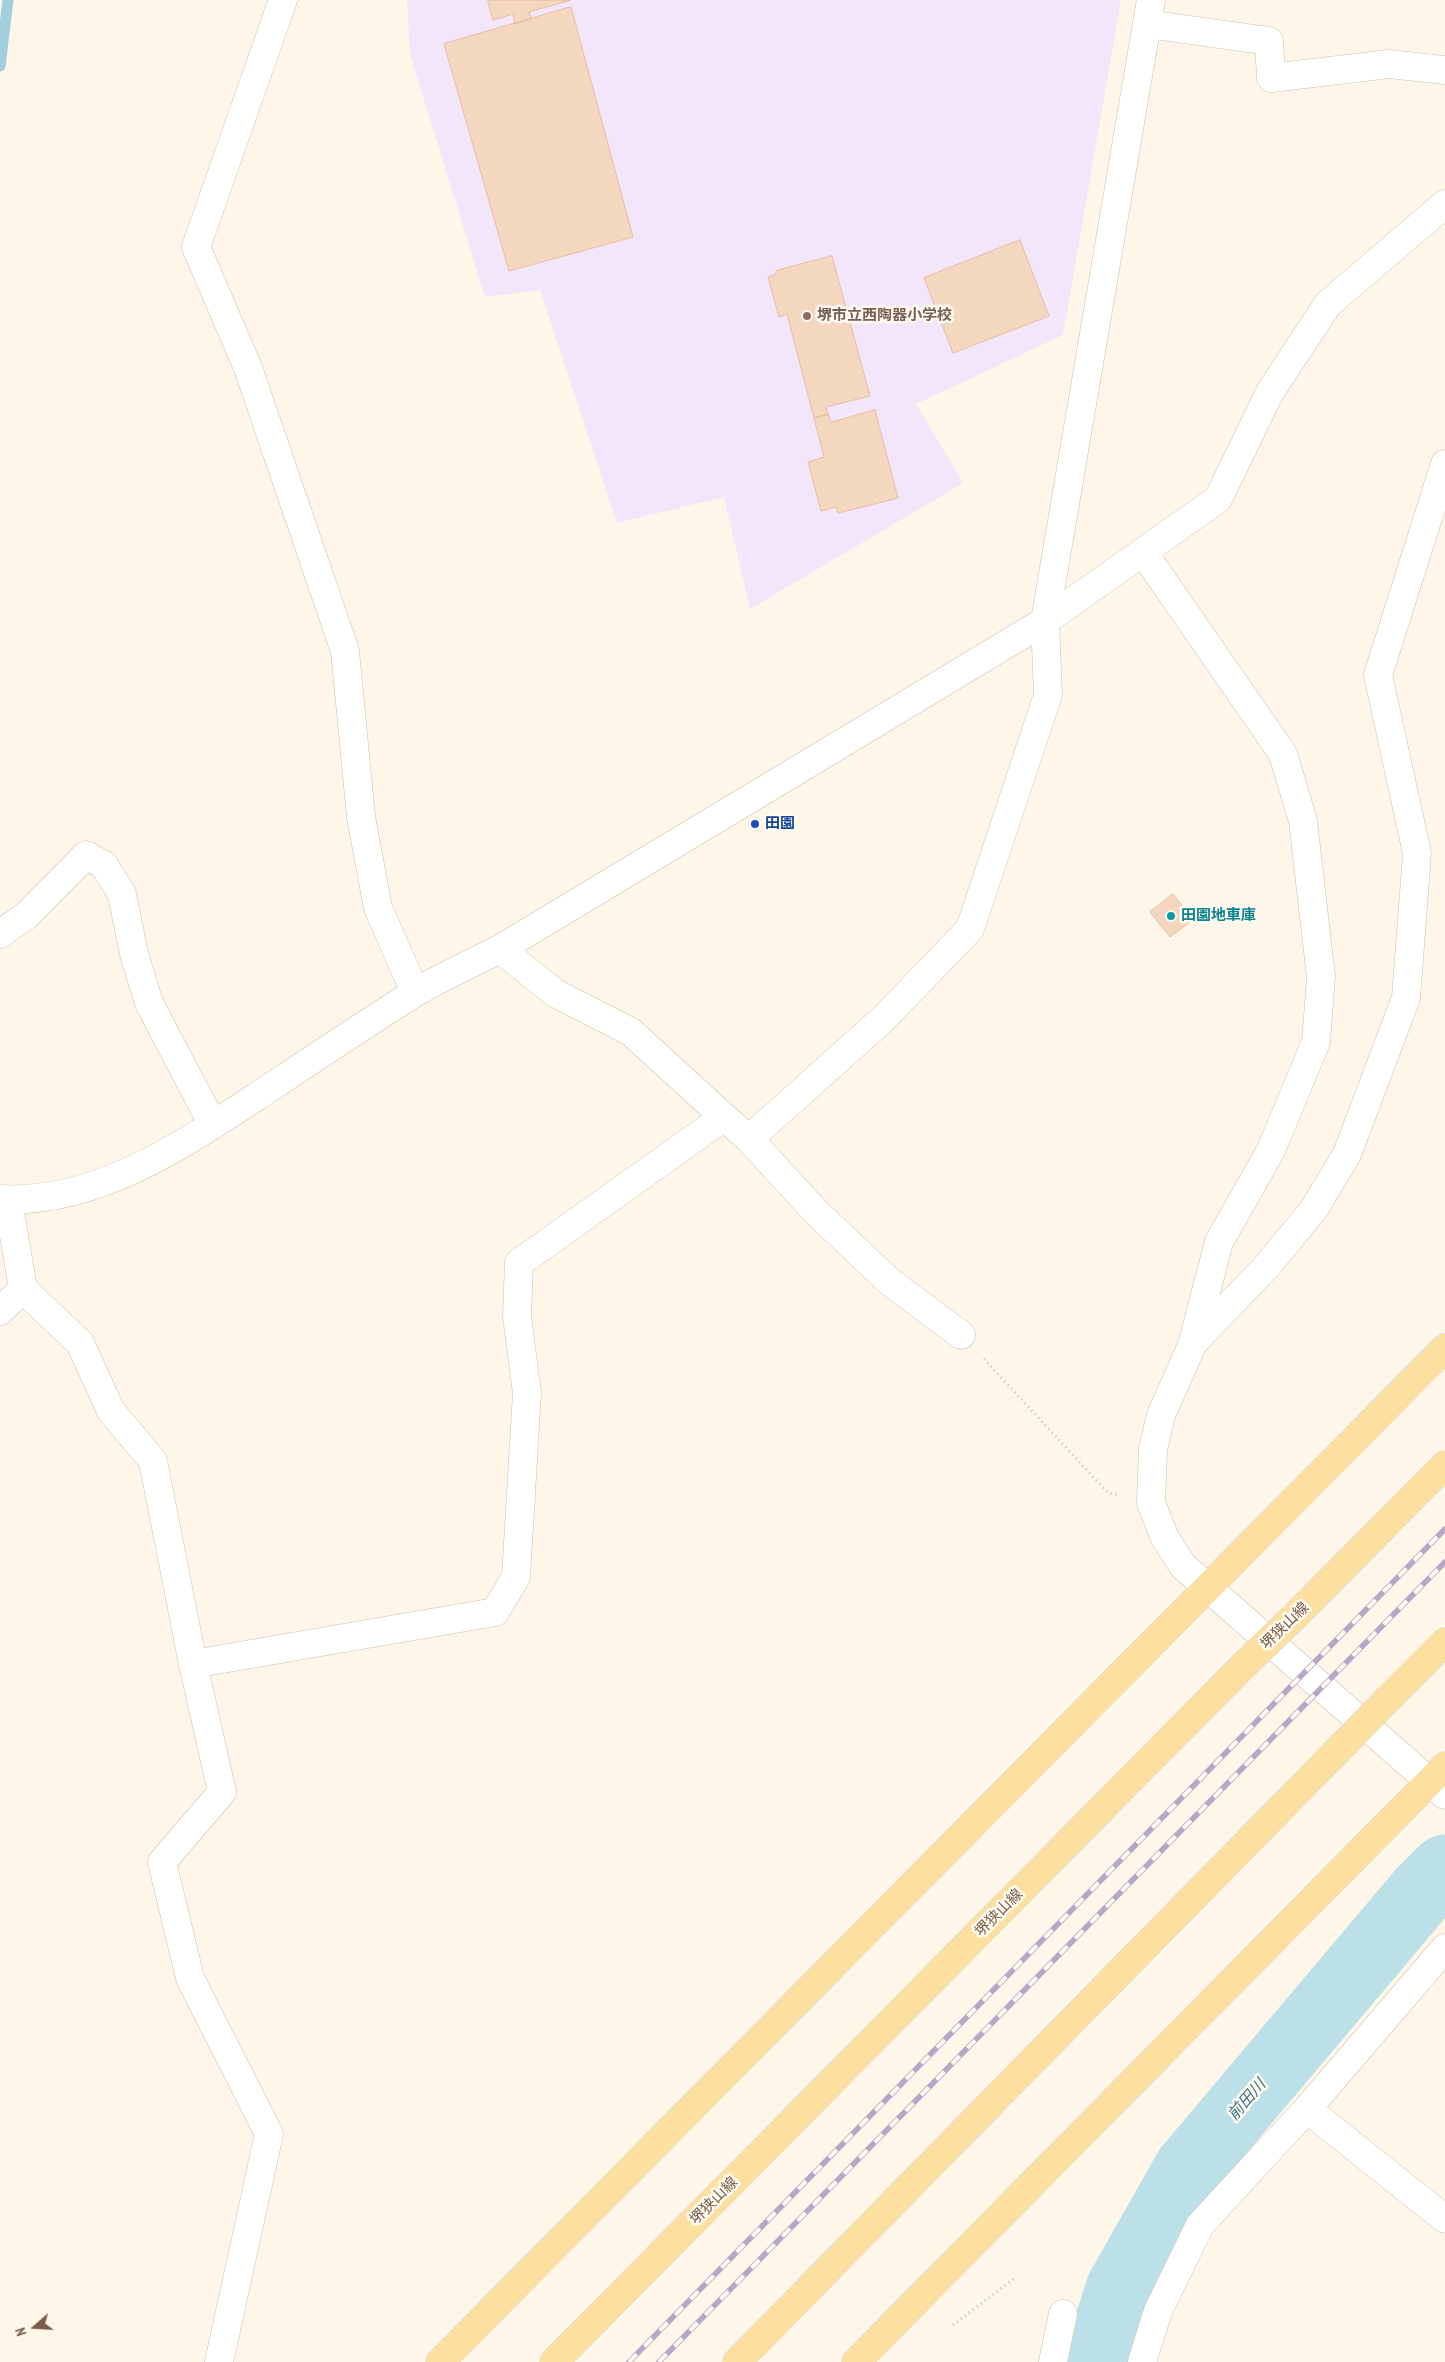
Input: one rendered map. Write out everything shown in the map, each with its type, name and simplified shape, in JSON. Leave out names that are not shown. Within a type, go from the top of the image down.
[{"type":"main road","points":[[440,2362],[1445,1348]]},
{"type":"main road","name":"堺狭山線","points":[[554,2362],[1245,1664],[1292,1620],[1445,1466]]},
{"type":"main road","points":[[737,2362],[1445,1642]]},
{"type":"main road","points":[[856,2362],[1440,1781]]},
{"type":"street","points":[[283,0],[196,247],[248,368],[345,651],[361,817],[378,908],[416,992]]},
{"type":"street","points":[[749,1138],[883,1019],[970,929],[1048,695],[1045,621],[1149,12],[1268,42],[1271,78],[1389,64],[1445,70]]},
{"type":"street","points":[[219,2362],[269,2134],[190,1978],[162,1862],[222,1792],[193,1664],[153,1461],[111,1411],[80,1343],[23,1289],[4,1199],[46,1199],[98,1183],[153,1160],[213,1125],[416,992],[500,949],[1045,621],[1218,499],[1270,392],[1328,304],[1445,204]]},
{"type":"street","points":[[1193,1343],[1267,1266],[1314,1209],[1347,1154],[1406,998],[1417,853],[1378,676],[1445,464]]},
{"type":"street","points":[[1143,552],[1283,754],[1303,821],[1321,977],[1316,1042],[1272,1150],[1219,1242],[1193,1343],[1161,1416],[1153,1448],[1151,1503],[1165,1538],[1183,1566],[1440,1781]]},
{"type":"street","points":[[0,934],[27,915],[86,855],[104,864],[122,894],[134,954],[149,1003],[213,1125]]},
{"type":"street","points":[[500,949],[555,993],[631,1032],[749,1138],[818,1213],[890,1282],[961,1335]]},
{"type":"street","points":[[193,1664],[495,1612],[516,1577],[527,1393],[517,1316],[520,1263],[724,1117]]},
{"type":"street","points":[[0,1311],[23,1289]]},
{"type":"street","points":[[1142,2362],[1158,2311],[1200,2225],[1307,2109],[1445,1948]]},
{"type":"street","points":[[1307,2109],[1445,2219]]},
{"type":"street","points":[[1054,2362],[1062,2314]]},
{"type":"path","points":[[961,1335],[1108,1493],[1151,1503]]},
{"type":"path","points":[[953,2325],[1014,2279]]},
{"type":"shaded area","name":"堺市立西陶器小学校","points":[[407,0],[1121,0],[1063,335],[916,404],[963,483],[750,609],[724,497],[617,523],[540,290],[485,297],[410,54]]},
{"type":"building","points":[[488,0],[571,0],[529,12],[532,19],[515,24],[513,14],[493,20]]},
{"type":"building","points":[[571,7],[633,237],[509,271],[444,44]]},
{"type":"building","points":[[1020,240],[1049,316],[953,353],[924,278]]},
{"type":"building","points":[[832,256],[870,396],[826,407],[828,414],[814,418],[787,314],[779,317],[768,277],[776,274],[776,271]]},
{"type":"building","points":[[875,410],[898,498],[838,513],[836,507],[821,511],[808,462],[824,457],[814,418],[828,414],[831,422]]},
{"type":"building","name":"田園地車庫","points":[[1173,894],[1193,920],[1170,937],[1150,912]]},
{"type":"waterway","points":[[0,66],[8,0]]},
{"type":"waterway","name":"前田川","points":[[1097,2362],[1120,2289],[1188,2169],[1421,1893],[1445,1869]]},
{"type":"railway","points":[[629,2362],[1445,1529]]},
{"type":"railway","points":[[659,2362],[1445,1562]]},
{"type":"place","name":"堺市立西陶器小学校","points":[[807,316]]},
{"type":"place","name":"田園","points":[[755,824]]},
{"type":"place","name":"田園地車庫","points":[[1171,916]]}]
